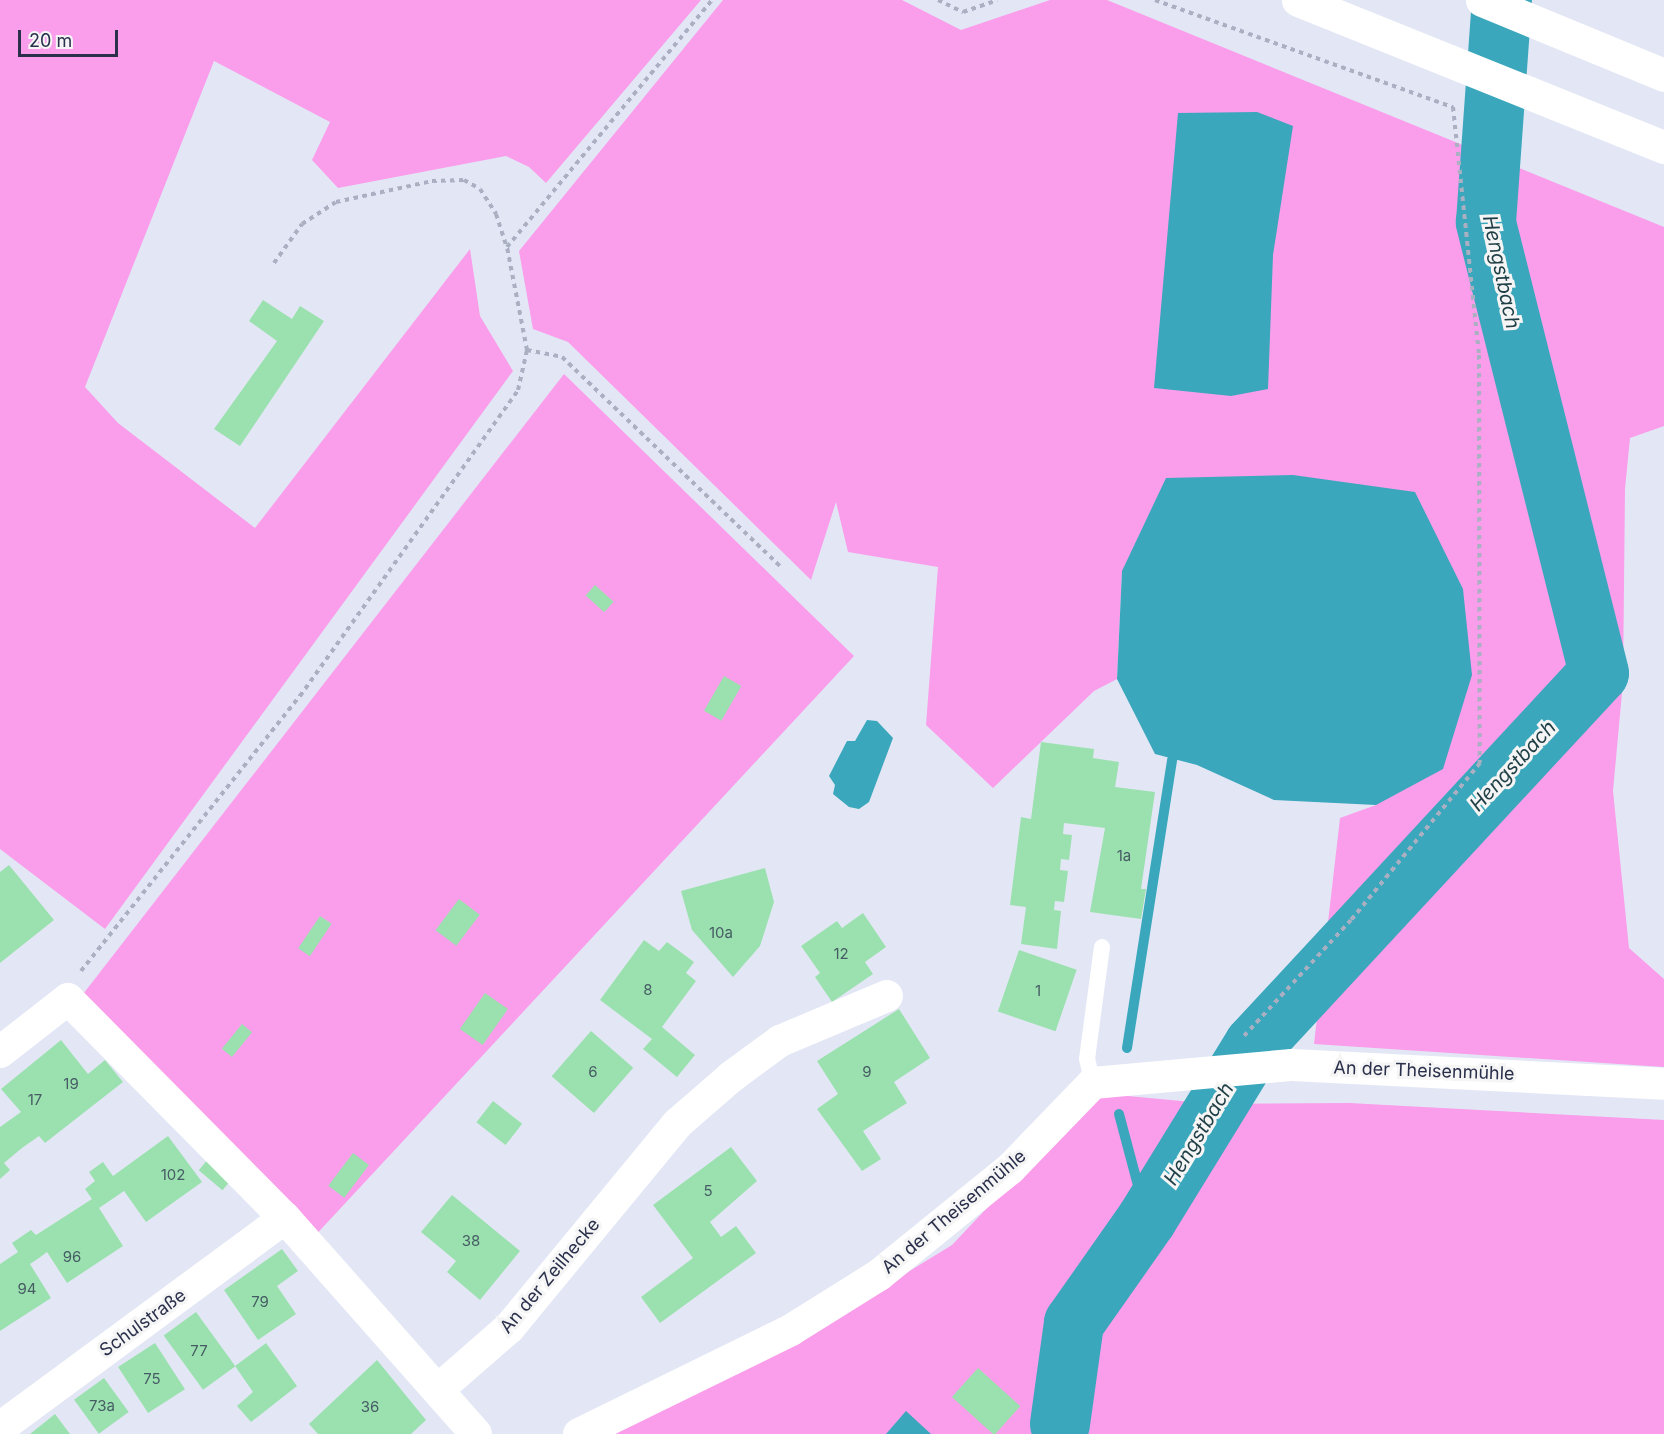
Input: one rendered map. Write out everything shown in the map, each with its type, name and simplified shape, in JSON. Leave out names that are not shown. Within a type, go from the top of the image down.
[{"type":"highway","points":[[1298,0],[1664,147]]},
{"type":"highway","points":[[1482,0],[1664,75]]},
{"type":"street","name":"An der Zeilhecke","points":[[439,1389],[509,1328],[684,1117],[780,1041],[887,996]]},
{"type":"street","points":[[0,1052],[68,999],[285,1218],[439,1389],[476,1434]]},
{"type":"street","name":"An der Theisenmühle","points":[[579,1434],[791,1330],[879,1275],[1011,1168],[1093,1083],[1292,1065],[1664,1084]]},
{"type":"street","name":"Schulstraße","points":[[0,1428],[285,1218]]},
{"type":"lane","points":[[1093,1083],[1087,1059],[1102,947]]},
{"type":"path","points":[[507,247],[712,0]]},
{"type":"path","points":[[938,0],[963,12],[998,0]]},
{"type":"path","points":[[1155,0],[1453,107],[1479,355],[1480,763],[1232,1070]]},
{"type":"path","points":[[68,999],[77,976],[300,696],[518,390],[527,350],[507,247],[496,214],[480,189],[464,180],[432,181],[336,202],[302,224],[274,263]]},
{"type":"path","points":[[527,350],[562,357],[782,568]]},
{"type":"shaded area","points":[[0,0],[701,0],[546,183],[529,167],[506,156],[338,188],[312,160],[330,122],[214,61],[85,387],[118,423],[255,528],[470,249],[480,316],[513,371],[105,929],[0,849]]},
{"type":"shaded area","points":[[723,0],[902,0],[961,30],[1050,0],[1107,0],[1664,227],[1664,426],[1630,438],[1625,489],[1623,682],[1613,791],[1629,948],[1664,979],[1664,1067],[1314,1044],[1340,818],[1376,805],[1122,571],[1117,679],[1094,691],[993,788],[926,725],[938,567],[848,552],[836,502],[811,580],[568,342],[533,329],[519,251]]},
{"type":"shaded area","points":[[564,374],[854,656],[311,1240],[80,998]]},
{"type":"shaded area","points":[[1096,1093],[1213,1104],[1349,1103],[1664,1120],[1664,1434],[607,1434],[802,1337],[952,1245]]},
{"type":"water","points":[[1257,112],[1293,126],[1273,255],[1268,389],[1231,396],[1154,388],[1178,113]]},
{"type":"water","points":[[1293,475],[1415,492],[1463,589],[1472,675],[1443,769],[1376,805],[1274,800],[1197,765],[1155,754],[1117,679],[1122,571],[1166,478]]},
{"type":"water","points":[[867,720],[877,721],[893,738],[869,802],[859,809],[849,807],[833,794],[835,785],[829,776],[847,741],[855,741]]},
{"type":"water","points":[[906,1411],[931,1434],[886,1434]]},
{"type":"building","points":[[263,300],[292,319],[300,306],[324,321],[240,446],[214,429],[277,341],[249,321]]},
{"type":"building","points":[[595,585],[614,602],[604,612],[586,595]]},
{"type":"building","points":[[724,676],[741,686],[721,721],[704,711]]},
{"type":"building","points":[[1041,742],[1094,749],[1093,758],[1119,762],[1115,787],[1155,792],[1141,889],[1146,889],[1141,919],[1090,912],[1105,828],[1064,823],[1063,834],[1072,835],[1069,860],[1061,859],[1060,870],[1068,871],[1064,902],[1055,901],[1054,910],[1061,911],[1057,949],[1021,944],[1026,907],[1010,905],[1021,817],[1031,819]]},
{"type":"building","points":[[9,865],[54,920],[0,963],[0,872]]},
{"type":"building","points":[[765,868],[774,902],[760,946],[733,977],[692,930],[681,891]]},
{"type":"building","points":[[459,899],[480,915],[456,946],[436,930]]},
{"type":"building","points":[[863,913],[886,947],[865,962],[873,974],[832,1002],[815,977],[820,973],[801,946],[837,921],[842,928]]},
{"type":"building","points":[[320,916],[332,924],[310,956],[298,948]]},
{"type":"building","points":[[644,940],[659,951],[667,942],[694,962],[686,973],[696,981],[662,1027],[695,1055],[677,1077],[643,1049],[652,1039],[600,1000]]},
{"type":"building","points":[[1019,950],[1077,970],[1056,1031],[998,1011]]},
{"type":"building","points":[[485,993],[508,1009],[483,1045],[460,1029]]},
{"type":"building","points":[[899,1009],[930,1058],[894,1082],[907,1103],[863,1131],[881,1159],[862,1171],[817,1109],[838,1094],[817,1061]]},
{"type":"building","points":[[242,1024],[252,1032],[232,1057],[222,1049]]},
{"type":"building","points":[[591,1031],[633,1068],[594,1113],[552,1076]]},
{"type":"building","points":[[61,1040],[88,1074],[105,1060],[123,1082],[45,1143],[39,1136],[22,1148],[4,1163],[10,1170],[0,1179],[0,1127],[21,1112],[1,1089]]},
{"type":"building","points":[[493,1101],[522,1124],[506,1145],[476,1122]]},
{"type":"building","points":[[168,1136],[202,1182],[146,1222],[124,1191],[99,1208],[123,1246],[67,1283],[47,1252],[30,1264],[51,1298],[0,1331],[0,1264],[18,1252],[12,1243],[31,1230],[36,1235],[92,1199],[85,1189],[95,1181],[89,1172],[103,1162],[113,1176]]},
{"type":"building","points":[[731,1147],[757,1181],[710,1222],[721,1237],[736,1226],[756,1253],[660,1323],[641,1297],[693,1258],[653,1205]]},
{"type":"building","points":[[353,1153],[369,1165],[344,1198],[328,1186]]},
{"type":"building","points":[[209,1158],[233,1178],[222,1190],[199,1170]]},
{"type":"building","points":[[452,1195],[520,1251],[480,1300],[447,1272],[456,1261],[421,1232]]},
{"type":"building","points":[[282,1249],[298,1271],[277,1286],[296,1314],[258,1340],[224,1290]]},
{"type":"building","points":[[196,1312],[235,1366],[203,1390],[164,1336]]},
{"type":"building","points":[[155,1343],[185,1389],[148,1413],[118,1367]]},
{"type":"building","points":[[266,1343],[297,1386],[251,1422],[237,1406],[253,1392],[235,1366]]},
{"type":"building","points":[[377,1360],[426,1420],[411,1434],[318,1434],[309,1424]]},
{"type":"building","points":[[978,1368],[1020,1406],[993,1434],[952,1397]]},
{"type":"building","points":[[104,1378],[129,1412],[99,1434],[74,1400]]},
{"type":"building","points":[[55,1414],[70,1434],[30,1434]]},
{"type":"waterway","name":"Hengstbach","points":[[1060,1424],[1074,1323],[1147,1219],[1254,1045],[1599,673],[1486,222],[1502,0]]},
{"type":"waterway","points":[[1127,1048],[1172,759]]},
{"type":"waterway","points":[[1119,1114],[1147,1219]]}]
